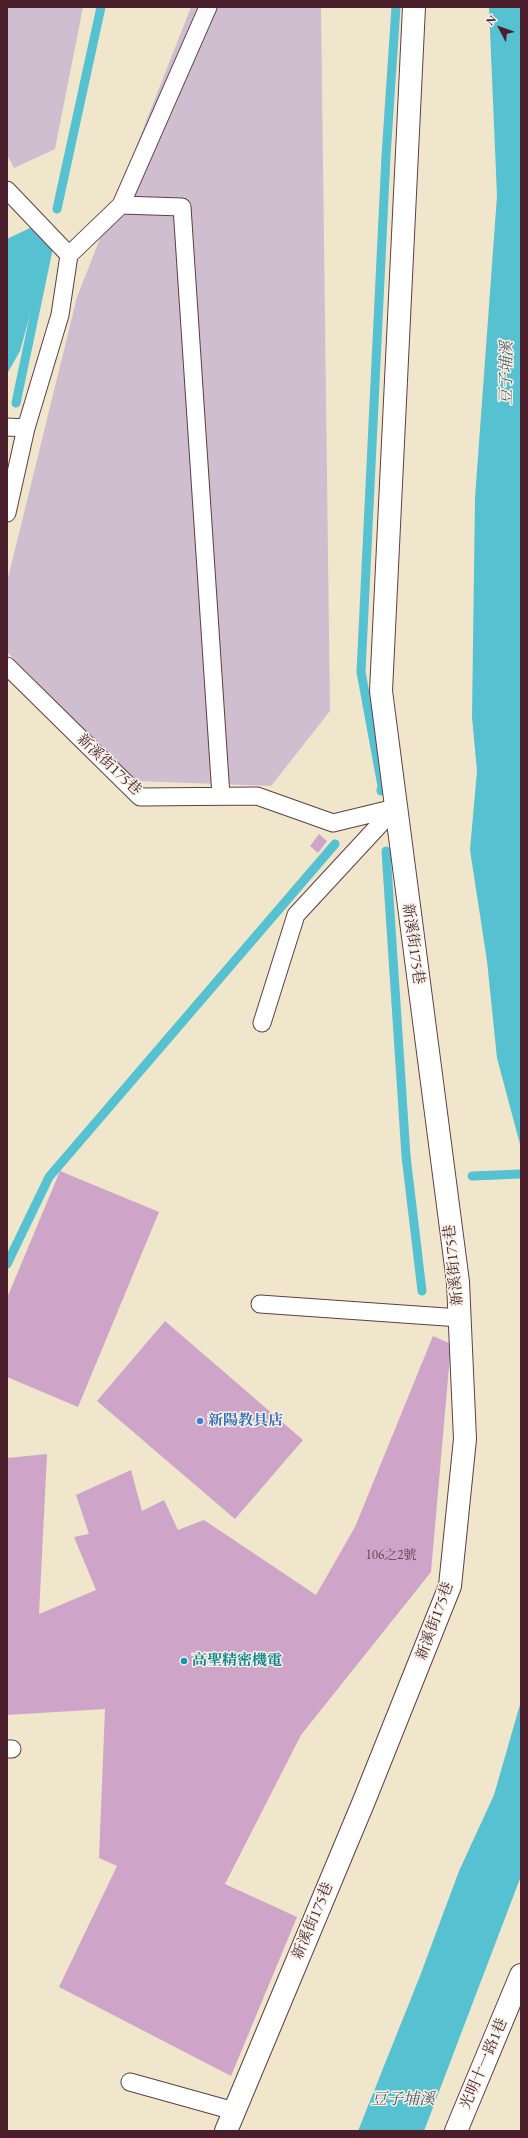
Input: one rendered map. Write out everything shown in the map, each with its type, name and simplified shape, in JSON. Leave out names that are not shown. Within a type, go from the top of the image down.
[{"type":"street","points":[[396,808],[381,691],[414,7]]},
{"type":"street","name":"新溪街175巷","points":[[226,2131],[364,1801],[450,1586],[465,1439],[458,1282],[396,808]]},
{"type":"street","name":"光明十一路1巷","points":[[456,2131],[521,1975]]},
{"type":"lane","points":[[7,513],[26,428],[60,315],[69,255],[121,205],[208,7]]},
{"type":"lane","points":[[7,190],[69,255]]},
{"type":"lane","points":[[121,205],[182,207],[221,796]]},
{"type":"lane","points":[[7,427],[26,428]]},
{"type":"lane","name":"新溪街175巷","points":[[7,666],[140,797],[257,796],[333,823],[396,808]]},
{"type":"lane","points":[[262,1023],[296,915],[396,808]]},
{"type":"lane","points":[[260,1304],[460,1318]]},
{"type":"lane","points":[[130,2082],[234,2111]]},
{"type":"shaded area","points":[[7,7],[83,7],[55,149],[14,168],[7,155]]},
{"type":"shaded area","points":[[191,7],[321,7],[330,711],[271,786],[135,781],[7,652],[7,582],[77,297]]},
{"type":"water","name":"豆子埔溪","points":[[489,7],[521,7],[521,1148],[497,1058],[487,961],[470,850],[477,771],[472,717],[475,498],[497,196]]},
{"type":"water","points":[[30,228],[49,245],[20,351],[7,374],[7,239]]},
{"type":"water","name":"豆子埔溪","points":[[521,1701],[521,1876],[424,2131],[358,2131],[420,1976],[459,1871],[494,1795]]},
{"type":"building","points":[[319,834],[327,841],[318,853],[310,846]]},
{"type":"building","points":[[60,1171],[159,1212],[78,1407],[7,1377],[7,1298]]},
{"type":"building","name":"新陽教具店","points":[[165,1321],[303,1440],[235,1519],[97,1401]]},
{"type":"building","name":"高聖精密機電","points":[[433,1336],[451,1344],[431,1572],[301,1735],[225,1884],[297,1917],[231,2076],[59,1987],[117,1866],[99,1858],[105,1709],[7,1715],[7,1458],[47,1454],[39,1614],[96,1590],[74,1537],[89,1534],[76,1495],[131,1470],[142,1511],[164,1500],[178,1530],[204,1520],[316,1595],[355,1527]]},
{"type":"waterway","points":[[57,209],[101,7]]},
{"type":"waterway","points":[[381,791],[382,786],[361,672],[386,156],[396,7]]},
{"type":"waterway","points":[[16,403],[49,245]]},
{"type":"waterway","points":[[7,1264],[49,1177],[335,844]]},
{"type":"waterway","points":[[386,851],[406,1156],[422,1291]]},
{"type":"waterway","points":[[472,1176],[521,1174]]},
{"type":"place","name":"新陽教具店","points":[[200,1421]]},
{"type":"place","name":"高聖精密機電","points":[[184,1661]]}]
